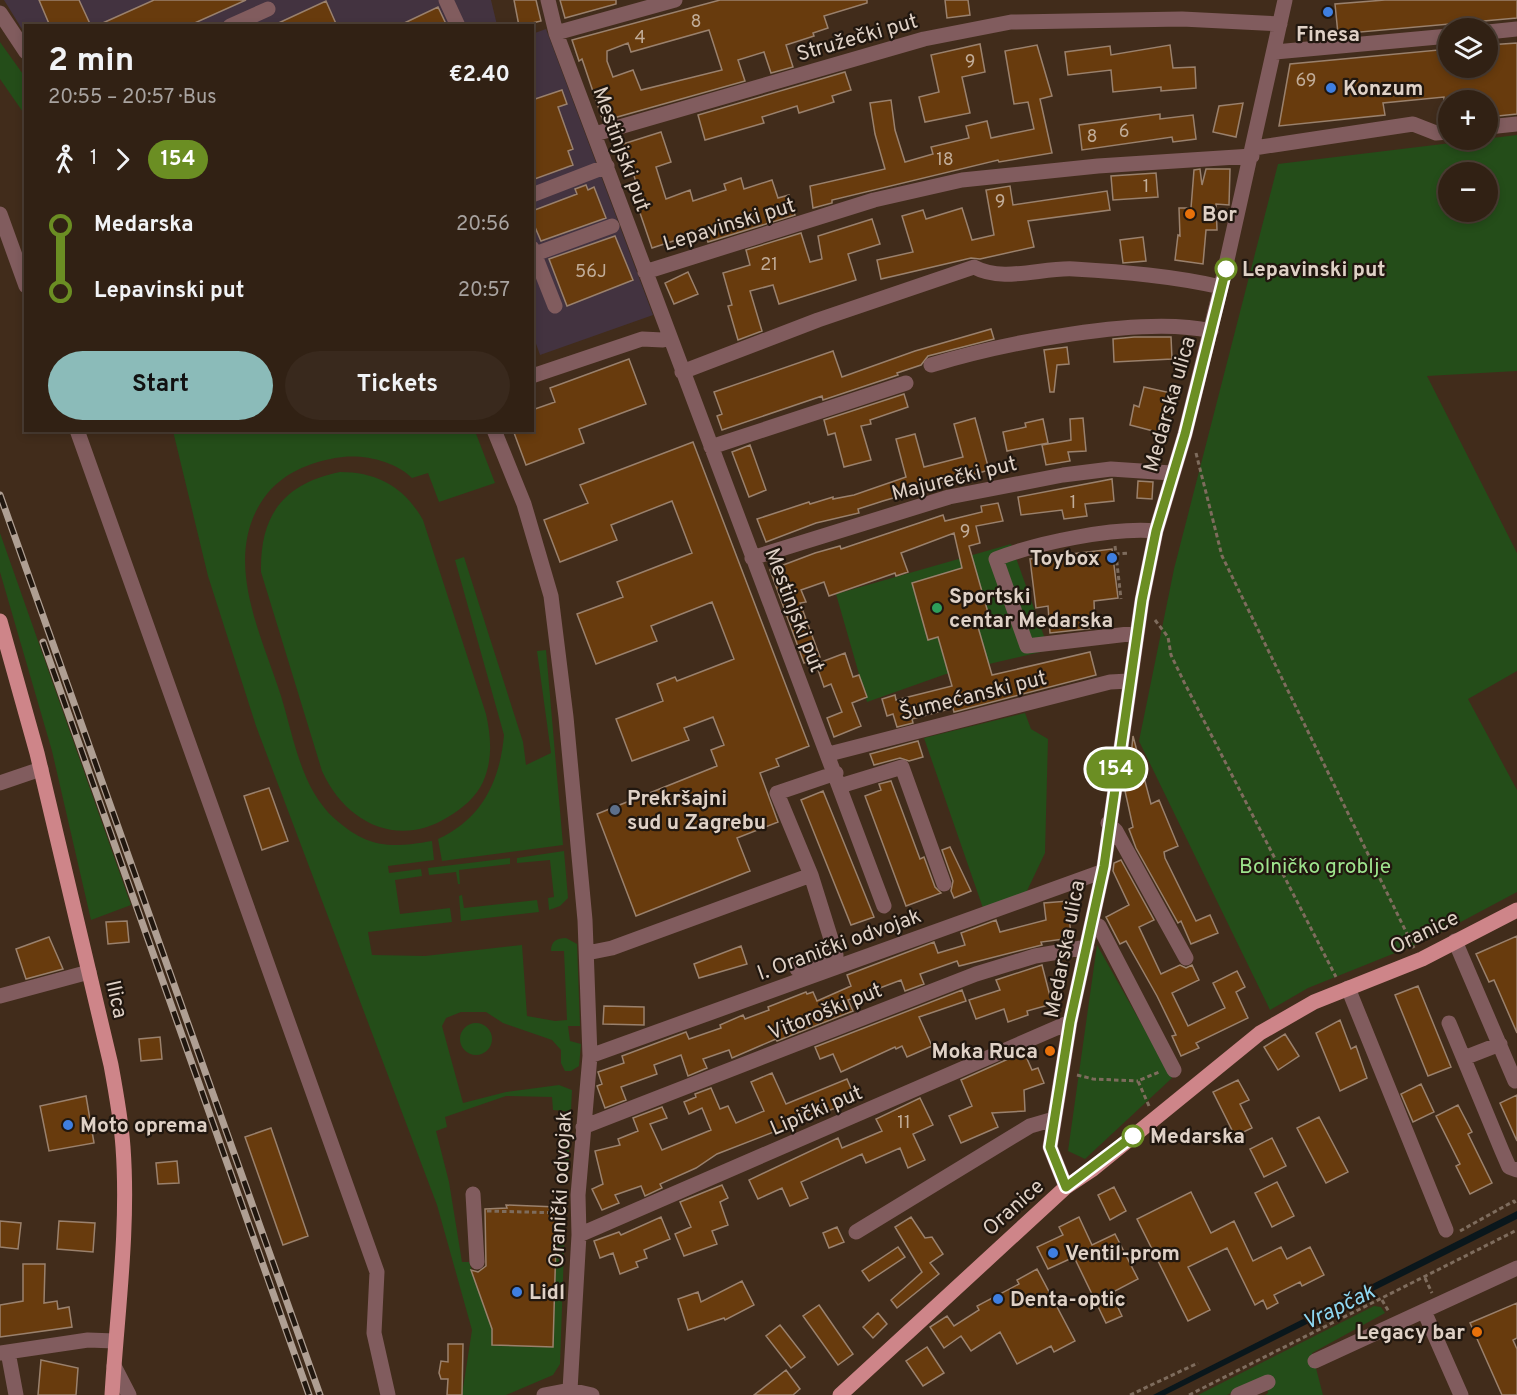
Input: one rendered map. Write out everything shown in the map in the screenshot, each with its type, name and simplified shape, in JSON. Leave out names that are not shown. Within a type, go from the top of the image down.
[{"type":"main road","name":"Ilica","points":[[0,621],[41,770],[111,1065],[123,1148],[121,1252],[112,1395]]},
{"type":"main road","name":"Oranice","points":[[840,1395],[1066,1187],[1094,1169],[1260,1034],[1343,985],[1402,968],[1517,910]]},
{"type":"street","points":[[446,0],[457,24]]},
{"type":"street","name":"Mestinjski put","points":[[548,0],[556,33],[752,558],[829,754],[884,906]]},
{"type":"street","points":[[556,33],[675,0]]},
{"type":"street","name":"Medarska ulica","points":[[1066,1187],[1050,1147],[1070,1022],[1101,872],[1140,614],[1156,531],[1171,473],[1185,434],[1211,331],[1253,152],[1285,0]]},
{"type":"street","points":[[234,24],[268,9]]},
{"type":"street","points":[[0,13],[24,49]]},
{"type":"street","name":"Stružečki put","points":[[595,134],[924,39],[1011,22],[1182,19],[1280,24]]},
{"type":"street","points":[[1498,31],[1517,29]]},
{"type":"street","points":[[1275,52],[1438,37]]},
{"type":"street","name":"Lepavinski put","points":[[645,272],[874,200],[962,180],[1253,152],[1413,124],[1438,133]]},
{"type":"street","points":[[1498,126],[1517,124]]},
{"type":"street","points":[[534,194],[606,166]]},
{"type":"street","points":[[0,214],[24,280]]},
{"type":"street","points":[[555,306],[534,251],[612,226]]},
{"type":"street","points":[[682,372],[818,320],[974,267],[987,274],[1071,269],[1165,276],[1221,287]]},
{"type":"street","points":[[931,365],[972,352],[1083,334],[1172,325],[1211,331]]},
{"type":"street","points":[[534,375],[642,339],[663,340]]},
{"type":"street","points":[[711,447],[906,383]]},
{"type":"street","points":[[78,432],[377,1272],[374,1333],[388,1395]]},
{"type":"street","name":"Oranički odvojak","points":[[495,432],[524,504],[551,596],[575,804],[587,952],[590,1056],[578,1195],[579,1236],[570,1390]]},
{"type":"street","name":"Majurečki put","points":[[752,558],[949,497],[1063,475],[1111,469],[1171,473]]},
{"type":"street","points":[[1137,633],[1027,646],[996,559],[1039,546],[1118,532],[1156,531]]},
{"type":"street","name":"Šumećanski put","points":[[829,754],[1110,682],[1129,681]]},
{"type":"street","points":[[797,969],[836,955],[811,875],[777,793],[903,767],[944,884]]},
{"type":"street","points":[[0,783],[41,770]]},
{"type":"street","points":[[1108,823],[1116,831],[1186,958]]},
{"type":"street","name":"I. Oranički odvojak","points":[[590,1056],[1101,872]]},
{"type":"street","points":[[587,952],[612,948],[811,875]]},
{"type":"street","points":[[1092,924],[1099,926],[1173,1068]]},
{"type":"street","points":[[1455,941],[1515,1081]]},
{"type":"street","name":"Vitoroški put","points":[[583,1127],[976,974],[1035,956],[1087,947]]},
{"type":"street","points":[[0,996],[89,972]]},
{"type":"street","points":[[1343,985],[1446,1230]]},
{"type":"street","name":"Lipički put","points":[[579,1236],[1070,1022]]},
{"type":"street","points":[[1449,1023],[1509,1167],[1517,1170]]},
{"type":"street","points":[[1464,1058],[1500,1044]]},
{"type":"street","points":[[856,1232],[1030,1126],[1054,1119]]},
{"type":"street","points":[[473,1194],[477,1262]]},
{"type":"street","points":[[1315,1360],[1517,1268]]},
{"type":"street","points":[[1424,1311],[1461,1395]]},
{"type":"street","points":[[16,1395],[4,1353],[88,1340],[115,1341]]},
{"type":"street","points":[[114,1366],[129,1395]]},
{"type":"street","points":[[1240,1395],[1268,1382]]},
{"type":"street","points":[[544,1395],[570,1390],[592,1395]]},
{"type":"path","points":[[1185,434],[1191,435],[1222,556],[1416,952]]},
{"type":"path","points":[[1104,547],[1114,546],[1121,598]]},
{"type":"path","points":[[1115,554],[1129,553]]},
{"type":"path","points":[[1140,614],[1156,621],[1168,637],[1171,655],[1184,682],[1343,985]]},
{"type":"path","points":[[1072,1073],[1093,1079],[1138,1081],[1173,1068]]},
{"type":"path","points":[[1138,1081],[1151,1110]]},
{"type":"path","points":[[1446,1230],[1450,1236],[1514,1202],[1516,1205]]},
{"type":"path","points":[[487,1211],[563,1213]]},
{"type":"path","points":[[1189,1395],[1382,1300],[1517,1230]]},
{"type":"path","points":[[1425,1278],[1428,1283]]},
{"type":"path","points":[[1382,1300],[1391,1316]]},
{"type":"path","points":[[1130,1395],[1197,1363]]},
{"type":"shaded area","points":[[4,0],[491,0],[497,24],[24,24],[24,32]]},
{"type":"shaded area","points":[[546,29],[653,315],[540,355],[534,338],[534,33]]},
{"type":"green space","points":[[0,42],[24,76],[24,114],[0,79]]},
{"type":"green space","name":"Bolničko groblje","points":[[1517,135],[1517,371],[1427,376],[1517,553],[1517,671],[1468,699],[1517,790],[1517,892],[1425,941],[1308,988],[1270,1010],[1139,741],[1174,569],[1278,164],[1438,145],[1438,150],[1498,150],[1498,137]]},
{"type":"green space","points":[[173,432],[475,432],[495,483],[439,502],[428,473],[412,478],[396,467],[376,459],[355,456],[335,458],[292,473],[267,494],[250,527],[245,551],[250,600],[257,625],[300,762],[306,778],[323,807],[347,829],[370,841],[404,845],[432,841],[434,860],[388,866],[389,873],[421,869],[422,876],[395,880],[400,914],[450,908],[452,922],[368,932],[372,955],[425,956],[522,945],[527,1016],[555,1021],[567,1020],[564,951],[551,951],[552,945],[557,939],[566,938],[577,944],[580,1026],[568,1026],[570,1041],[581,1044],[579,1066],[571,1071],[565,1071],[561,1063],[561,1050],[552,1040],[503,1023],[486,1012],[461,1012],[446,1018],[442,1026],[463,1103],[506,1092],[559,1085],[572,1090],[568,1173],[562,1178],[565,1111],[553,1110],[552,1097],[506,1096],[445,1117],[447,1127],[436,1131],[449,1182],[462,1262],[469,1262],[489,1321],[492,1321],[492,1345],[553,1347],[557,1219],[565,1222],[560,1364],[553,1375],[506,1395],[462,1395],[472,1330],[437,1205],[256,726],[208,576]]},
{"type":"green space","points":[[340,472],[366,475],[389,484],[408,499],[423,520],[486,714],[490,748],[483,782],[473,798],[448,817],[429,826],[410,830],[392,830],[374,825],[344,804],[332,789],[322,771],[261,572],[265,534],[279,505],[303,485],[320,477]]},
{"type":"green space","points":[[0,533],[131,905],[91,920],[52,751],[0,572]]},
{"type":"green space","name":"Sportski centar Medarska","points":[[1011,544],[1049,650],[946,674],[867,702],[836,594]]},
{"type":"green space","points":[[464,557],[523,742],[526,765],[551,753],[537,651],[546,650],[563,845],[442,861],[438,839],[466,821],[486,797],[498,768],[504,735],[455,560]]},
{"type":"green space","points":[[1025,713],[1031,729],[1048,739],[1045,853],[1025,895],[984,911],[924,738]]},
{"type":"green space","points":[[564,851],[568,898],[560,906],[549,910],[548,898],[554,897],[550,860],[517,863],[517,858]]},
{"type":"green space","points":[[510,858],[510,864],[459,870],[460,884],[458,884],[456,872],[429,875],[428,868]]},
{"type":"green space","points":[[462,895],[464,908],[537,900],[539,912],[461,921],[459,896]]},
{"type":"green space","points":[[1097,945],[1172,1078],[1085,1159],[1068,1151]]},
{"type":"green space","points":[[476,1023],[488,1027],[492,1039],[488,1051],[476,1055],[464,1051],[460,1039],[464,1027]]},
{"type":"green space","points":[[1374,1306],[1381,1307],[1385,1313],[1312,1353],[1323,1395],[1265,1395],[1268,1393],[1265,1377],[1227,1395],[1198,1395]]},
{"type":"water","name":"Vrapčak","points":[[1517,1211],[1517,1219],[1165,1395],[1153,1395]]},
{"type":"building","points":[[39,0],[79,0],[90,24],[49,24]]},
{"type":"building","points":[[154,0],[246,0],[192,24],[100,24]]},
{"type":"building","points":[[514,0],[536,0],[541,21],[519,24]]},
{"type":"building","points":[[560,0],[616,0],[616,4],[565,18]]},
{"type":"building","points":[[720,0],[867,0],[867,3],[824,16],[828,28],[813,33],[814,36],[786,45],[793,67],[771,73],[764,52],[738,60],[745,81],[603,121],[582,59],[579,61],[572,40]],"holes":[[[709,30],[722,70],[641,90],[633,70],[613,77],[607,61],[607,51],[628,43],[631,52]]]},
{"type":"building","points":[[945,0],[968,0],[970,15],[947,18]]},
{"type":"building","points":[[1385,0],[1517,0],[1517,18],[1438,18],[1438,25],[1338,34],[1335,4]]},
{"type":"building","points":[[326,1],[336,24],[276,24]]},
{"type":"building","points":[[438,7],[446,24],[402,24]]},
{"type":"building","points":[[1517,43],[1517,114],[1498,116],[1498,90],[1438,90],[1438,98],[1383,103],[1385,115],[1279,126],[1290,64],[1438,50],[1438,78],[1498,78],[1498,44]]},
{"type":"building","points":[[980,44],[985,72],[962,77],[970,113],[925,122],[919,97],[939,92],[931,55]]},
{"type":"building","points":[[1037,45],[1052,96],[1040,99],[1052,153],[999,162],[998,160],[832,200],[832,203],[813,208],[810,186],[885,169],[875,134],[870,103],[891,100],[895,130],[905,162],[933,154],[931,147],[969,138],[966,126],[987,121],[991,138],[1034,129],[1028,102],[1014,104],[1005,51]]},
{"type":"building","points":[[1170,45],[1173,68],[1195,67],[1196,88],[1161,91],[1161,87],[1113,92],[1111,70],[1068,75],[1065,52],[1110,46],[1111,55]]},
{"type":"building","points":[[845,72],[851,90],[832,96],[834,102],[799,113],[797,106],[762,117],[764,123],[705,140],[698,115]]},
{"type":"building","points":[[562,90],[567,104],[558,107],[573,149],[568,151],[573,165],[534,179],[534,99]]},
{"type":"building","points":[[1243,103],[1236,137],[1213,132],[1219,106]]},
{"type":"building","points":[[1160,114],[1160,119],[1193,115],[1196,139],[1173,142],[1172,137],[1082,150],[1079,125]]},
{"type":"building","points":[[661,132],[671,162],[656,167],[666,199],[690,190],[693,201],[726,190],[724,184],[741,178],[744,189],[772,180],[778,198],[789,195],[795,215],[708,242],[704,231],[652,248],[639,210],[645,208],[623,144]]},
{"type":"building","points":[[1200,169],[1202,185],[1206,169],[1230,169],[1229,205],[1216,204],[1217,230],[1206,230],[1203,264],[1175,260],[1178,235],[1180,236],[1179,208],[1191,208],[1194,170]]},
{"type":"building","points":[[1156,173],[1158,197],[1113,200],[1111,176]]},
{"type":"building","points":[[586,185],[588,190],[594,187],[606,218],[541,241],[534,225],[534,210],[577,194],[575,189]]},
{"type":"building","points":[[1010,186],[1013,205],[1107,191],[1110,210],[1028,221],[1034,247],[980,259],[971,258],[881,279],[877,260],[913,252],[902,216],[923,210],[926,219],[962,208],[972,240],[994,235],[986,190]]},
{"type":"building","points":[[872,219],[880,244],[848,254],[856,280],[779,304],[773,285],[750,291],[762,331],[738,340],[728,306],[732,305],[723,273],[750,265],[746,250],[801,233],[810,262],[822,259],[818,236]]},
{"type":"building","points":[[615,236],[633,280],[567,306],[549,259]]},
{"type":"building","points":[[1143,237],[1146,261],[1123,263],[1120,240]]},
{"type":"building","points":[[688,272],[698,294],[674,304],[665,283]]},
{"type":"building","points":[[991,329],[994,339],[928,356],[921,365],[897,373],[898,375],[823,400],[822,396],[722,430],[717,416],[722,414],[714,392],[833,351],[842,377],[915,351]]},
{"type":"building","points":[[1171,337],[1172,359],[1114,362],[1113,339]]},
{"type":"building","points":[[1067,347],[1069,364],[1057,365],[1054,392],[1050,392],[1044,350]]},
{"type":"building","points":[[629,359],[646,404],[579,429],[584,443],[526,465],[514,432],[534,432],[534,409],[555,402],[550,388]]},
{"type":"building","points":[[1144,387],[1171,393],[1161,433],[1130,425],[1134,405],[1139,407]]},
{"type":"building","points":[[904,394],[908,407],[870,420],[871,424],[861,426],[871,460],[844,467],[835,433],[828,435],[824,420]]},
{"type":"building","points":[[975,418],[989,470],[858,509],[859,513],[816,523],[766,542],[757,519],[809,502],[810,504],[833,497],[833,499],[854,495],[906,477],[896,439],[915,434],[924,467],[963,457],[954,424]]},
{"type":"building","points":[[1083,418],[1086,451],[1068,452],[1070,461],[1046,465],[1042,445],[1071,440],[1070,419]]},
{"type":"building","points":[[1043,419],[1048,443],[1007,451],[1003,432],[1026,427],[1025,423]]},
{"type":"building","points":[[693,442],[809,746],[776,759],[779,766],[760,773],[778,822],[737,838],[750,871],[636,916],[597,814],[717,766],[711,750],[724,745],[713,717],[684,728],[689,740],[632,761],[616,719],[663,701],[657,684],[675,677],[677,681],[734,659],[712,602],[651,626],[657,641],[596,664],[577,614],[623,597],[617,582],[692,553],[672,501],[611,525],[617,540],[560,562],[544,520],[588,503],[580,485]]},
{"type":"building","points":[[750,445],[766,490],[749,497],[732,452]]},
{"type":"building","points":[[1112,479],[1114,501],[1085,504],[1087,516],[1064,519],[1062,510],[1021,515],[1018,497]]},
{"type":"building","points":[[1138,481],[1153,482],[1152,499],[1137,498]]},
{"type":"building","points":[[998,503],[1003,521],[976,526],[980,543],[969,546],[991,623],[978,627],[992,675],[1090,652],[1096,675],[954,712],[953,708],[912,719],[913,723],[897,727],[893,714],[887,716],[882,699],[895,695],[896,700],[952,686],[938,637],[928,640],[912,583],[962,568],[954,533],[901,553],[908,572],[896,576],[895,573],[829,596],[824,582],[801,590],[806,602],[800,603],[820,657],[804,663],[770,570],[815,553],[840,546],[841,549],[943,515],[945,521],[982,512],[981,506]]},
{"type":"building","points":[[1112,549],[1118,598],[1094,601],[1095,628],[1050,633],[1048,606],[1036,608],[1030,559]]},
{"type":"building","points":[[845,653],[853,677],[859,675],[867,697],[852,703],[861,726],[834,737],[827,718],[842,712],[831,684],[824,687],[816,664]]},
{"type":"building","points":[[1133,736],[1151,804],[1159,800],[1178,846],[1164,852],[1165,858],[1196,921],[1210,915],[1218,933],[1191,944],[1181,921],[1178,923],[1136,848],[1129,829],[1133,827],[1125,791],[1128,786]]},
{"type":"building","points":[[918,741],[923,757],[909,761],[900,758],[874,765],[870,754]]},
{"type":"building","points":[[891,781],[920,859],[924,857],[935,887],[941,893],[906,906],[865,796],[881,790],[879,784]]},
{"type":"building","points":[[269,788],[288,841],[262,850],[244,796]]},
{"type":"building","points":[[823,791],[874,917],[851,925],[801,800]]},
{"type":"building","points":[[950,847],[971,891],[954,898],[951,891],[953,881],[942,850]]},
{"type":"building","points":[[1121,860],[1154,920],[1139,927],[1161,974],[1180,965],[1186,968],[1192,965],[1199,980],[1172,993],[1188,1026],[1225,1008],[1213,983],[1237,971],[1245,987],[1236,992],[1248,1018],[1196,1043],[1199,1048],[1181,1056],[1172,1036],[1176,1035],[1157,996],[1126,941],[1120,944],[1106,917],[1129,905],[1113,871],[1114,863]]},
{"type":"building","points":[[1068,901],[1071,938],[1041,942],[1042,945],[959,966],[957,961],[920,974],[924,984],[905,991],[901,980],[848,1000],[853,1011],[732,1058],[729,1050],[703,1059],[707,1068],[688,1076],[681,1055],[654,1065],[657,1074],[621,1087],[626,1100],[605,1108],[597,1086],[602,1084],[598,1072],[624,1063],[622,1056],[686,1032],[689,1039],[721,1028],[720,1025],[743,1015],[745,1019],[806,992],[807,994],[813,992],[817,1001],[851,986],[847,975],[934,942],[938,953],[965,945],[961,933],[996,920],[1000,932],[1046,920],[1044,903]]},
{"type":"building","points":[[127,921],[129,942],[108,944],[106,922]]},
{"type":"building","points":[[1517,936],[1517,1033],[1494,980],[1489,982],[1476,954]]},
{"type":"building","points":[[49,937],[63,969],[26,979],[16,949]]},
{"type":"building","points":[[741,946],[747,964],[699,978],[694,964]]},
{"type":"building","points":[[1042,965],[1052,1004],[1027,1011],[1028,1015],[1008,1022],[1004,1009],[976,1019],[969,1000],[1000,990],[996,980]]},
{"type":"building","points":[[1418,986],[1451,1067],[1428,1076],[1395,995]]},
{"type":"building","points":[[962,990],[966,1001],[919,1017],[932,1046],[907,1057],[902,1046],[896,1049],[895,1047],[841,1072],[833,1054],[820,1059],[815,1047]]},
{"type":"building","points":[[604,1006],[644,1007],[644,1025],[603,1024]]},
{"type":"building","points":[[1340,1020],[1351,1049],[1356,1046],[1367,1078],[1340,1091],[1316,1033]]},
{"type":"building","points":[[1285,1034],[1299,1056],[1278,1070],[1264,1047]]},
{"type":"building","points":[[160,1037],[162,1059],[141,1061],[139,1039]]},
{"type":"building","points":[[1024,1052],[1032,1070],[1038,1068],[1044,1083],[1024,1090],[1025,1111],[992,1113],[998,1127],[961,1143],[949,1116],[972,1106],[961,1080]]},
{"type":"building","points":[[772,1073],[786,1104],[847,1079],[856,1100],[717,1154],[696,1168],[660,1184],[662,1188],[645,1196],[641,1186],[615,1195],[619,1203],[602,1210],[592,1189],[603,1184],[595,1151],[620,1145],[618,1139],[638,1131],[633,1118],[662,1107],[667,1118],[650,1124],[662,1150],[711,1130],[702,1108],[689,1114],[684,1102],[696,1097],[695,1094],[711,1088],[720,1109],[728,1106],[736,1123],[764,1111],[751,1082]]},
{"type":"building","points":[[1238,1080],[1249,1100],[1240,1104],[1252,1128],[1235,1136],[1213,1092]]},
{"type":"building","points":[[1421,1084],[1434,1112],[1413,1122],[1401,1094]]},
{"type":"building","points":[[1517,1095],[1517,1141],[1500,1103]]},
{"type":"building","name":"Moto oprema","points":[[86,1096],[94,1143],[49,1151],[40,1106]]},
{"type":"building","points":[[920,1098],[933,1125],[913,1134],[925,1160],[908,1168],[900,1148],[866,1163],[862,1154],[801,1182],[808,1198],[790,1206],[782,1188],[758,1199],[749,1180],[838,1138],[842,1148],[882,1131],[876,1119]]},
{"type":"building","points":[[1458,1105],[1472,1132],[1468,1134],[1492,1183],[1470,1194],[1456,1166],[1460,1164],[1436,1116]]},
{"type":"building","points":[[1319,1117],[1348,1172],[1326,1183],[1297,1128]]},
{"type":"building","points":[[271,1128],[308,1236],[283,1245],[245,1137]]},
{"type":"building","points":[[1272,1138],[1286,1166],[1264,1177],[1250,1149]]},
{"type":"building","points":[[177,1161],[179,1183],[158,1184],[156,1163]]},
{"type":"building","points":[[1277,1182],[1294,1216],[1272,1227],[1255,1193]]},
{"type":"building","points":[[722,1185],[728,1198],[720,1202],[728,1225],[712,1231],[717,1244],[684,1256],[675,1234],[691,1227],[680,1202]]},
{"type":"building","points":[[1114,1187],[1126,1211],[1110,1220],[1098,1195]]},
{"type":"building","points":[[1191,1192],[1211,1233],[1234,1221],[1253,1261],[1281,1247],[1287,1259],[1310,1247],[1324,1275],[1302,1286],[1300,1282],[1274,1295],[1278,1303],[1267,1309],[1263,1300],[1255,1305],[1227,1248],[1188,1267],[1210,1310],[1188,1321],[1137,1219]]},
{"type":"building","name":"Lidl","points":[[506,1205],[557,1207],[553,1347],[492,1345],[492,1329],[471,1270],[478,1272],[486,1266],[485,1209],[507,1208]]},
{"type":"building","points":[[661,1217],[670,1239],[644,1250],[647,1258],[636,1262],[638,1267],[620,1274],[613,1253],[600,1258],[594,1241],[619,1232],[621,1235]]},
{"type":"building","points":[[911,1217],[925,1238],[932,1237],[943,1254],[930,1263],[939,1274],[897,1308],[891,1300],[922,1272],[895,1227]]},
{"type":"building","points":[[1079,1217],[1092,1245],[1115,1234],[1138,1279],[1111,1293],[1122,1316],[1106,1323],[1074,1257],[1048,1269],[1037,1247],[1063,1235],[1059,1227]]},
{"type":"building","points":[[0,1221],[21,1223],[18,1249],[0,1247]]},
{"type":"building","points":[[59,1221],[95,1223],[93,1252],[57,1249]]},
{"type":"building","points":[[837,1227],[844,1242],[829,1248],[823,1233]]},
{"type":"building","points":[[898,1247],[905,1257],[869,1281],[862,1271]]},
{"type":"building","points":[[23,1264],[45,1264],[44,1303],[57,1301],[58,1309],[69,1307],[72,1327],[0,1337],[0,1305],[23,1301]]},
{"type":"building","points":[[1037,1269],[1075,1341],[1054,1352],[1051,1346],[1017,1364],[1000,1332],[971,1351],[961,1336],[944,1348],[930,1327],[947,1316],[954,1326],[979,1310],[977,1306],[1019,1284],[1017,1280]]},
{"type":"building","points":[[742,1281],[754,1305],[725,1320],[724,1318],[688,1330],[678,1299],[698,1292],[701,1302]]},
{"type":"building","points":[[1517,1303],[1517,1338],[1513,1340],[1517,1349],[1517,1395],[1502,1395],[1470,1323]]},
{"type":"building","points":[[819,1305],[853,1354],[838,1365],[803,1316]]},
{"type":"building","points":[[878,1313],[887,1324],[873,1338],[863,1327]]},
{"type":"building","points":[[780,1325],[805,1357],[791,1368],[766,1336]]},
{"type":"building","points":[[448,1344],[463,1344],[462,1395],[447,1395],[448,1379],[441,1379],[439,1373],[441,1361],[448,1362]]},
{"type":"building","points":[[927,1347],[944,1373],[923,1386],[906,1361]]},
{"type":"building","points":[[41,1360],[78,1368],[76,1395],[38,1395]]},
{"type":"building","points":[[786,1370],[800,1389],[793,1395],[754,1395]]},
{"type":"railway","points":[[0,495],[320,1395]]},
{"type":"railway","points":[[43,642],[309,1395]]},
{"type":"bus line","name":"154","points":[[1133,1136],[1094,1169],[1066,1187],[1050,1147],[1070,1022],[1104,866],[1108,823],[1142,600],[1156,531],[1171,473],[1185,434],[1226,269]]},
{"type":"place","name":"Finesa","points":[[1328,12]]},
{"type":"place","name":"Konzum","points":[[1331,88]]},
{"type":"place","name":"Bor","points":[[1190,214]]},
{"type":"place","name":"Lepavinski put","points":[[1226,269]]},
{"type":"place","name":"Toybox","points":[[1112,558]]},
{"type":"place","name":"Sportski centar Medarska","points":[[937,608]]},
{"type":"place","name":"Prekršajni sud u Zagrebu","points":[[615,810]]},
{"type":"place","name":"Moka Ruca","points":[[1050,1051]]},
{"type":"place","name":"Moto oprema","points":[[68,1125]]},
{"type":"place","name":"Medarska","points":[[1133,1136]]},
{"type":"place","name":"Ventil-prom","points":[[1053,1253]]},
{"type":"place","name":"Lidl","points":[[517,1292]]},
{"type":"place","name":"Denta-optic","points":[[998,1299]]},
{"type":"place","name":"Legacy bar","points":[[1477,1332]]}]
